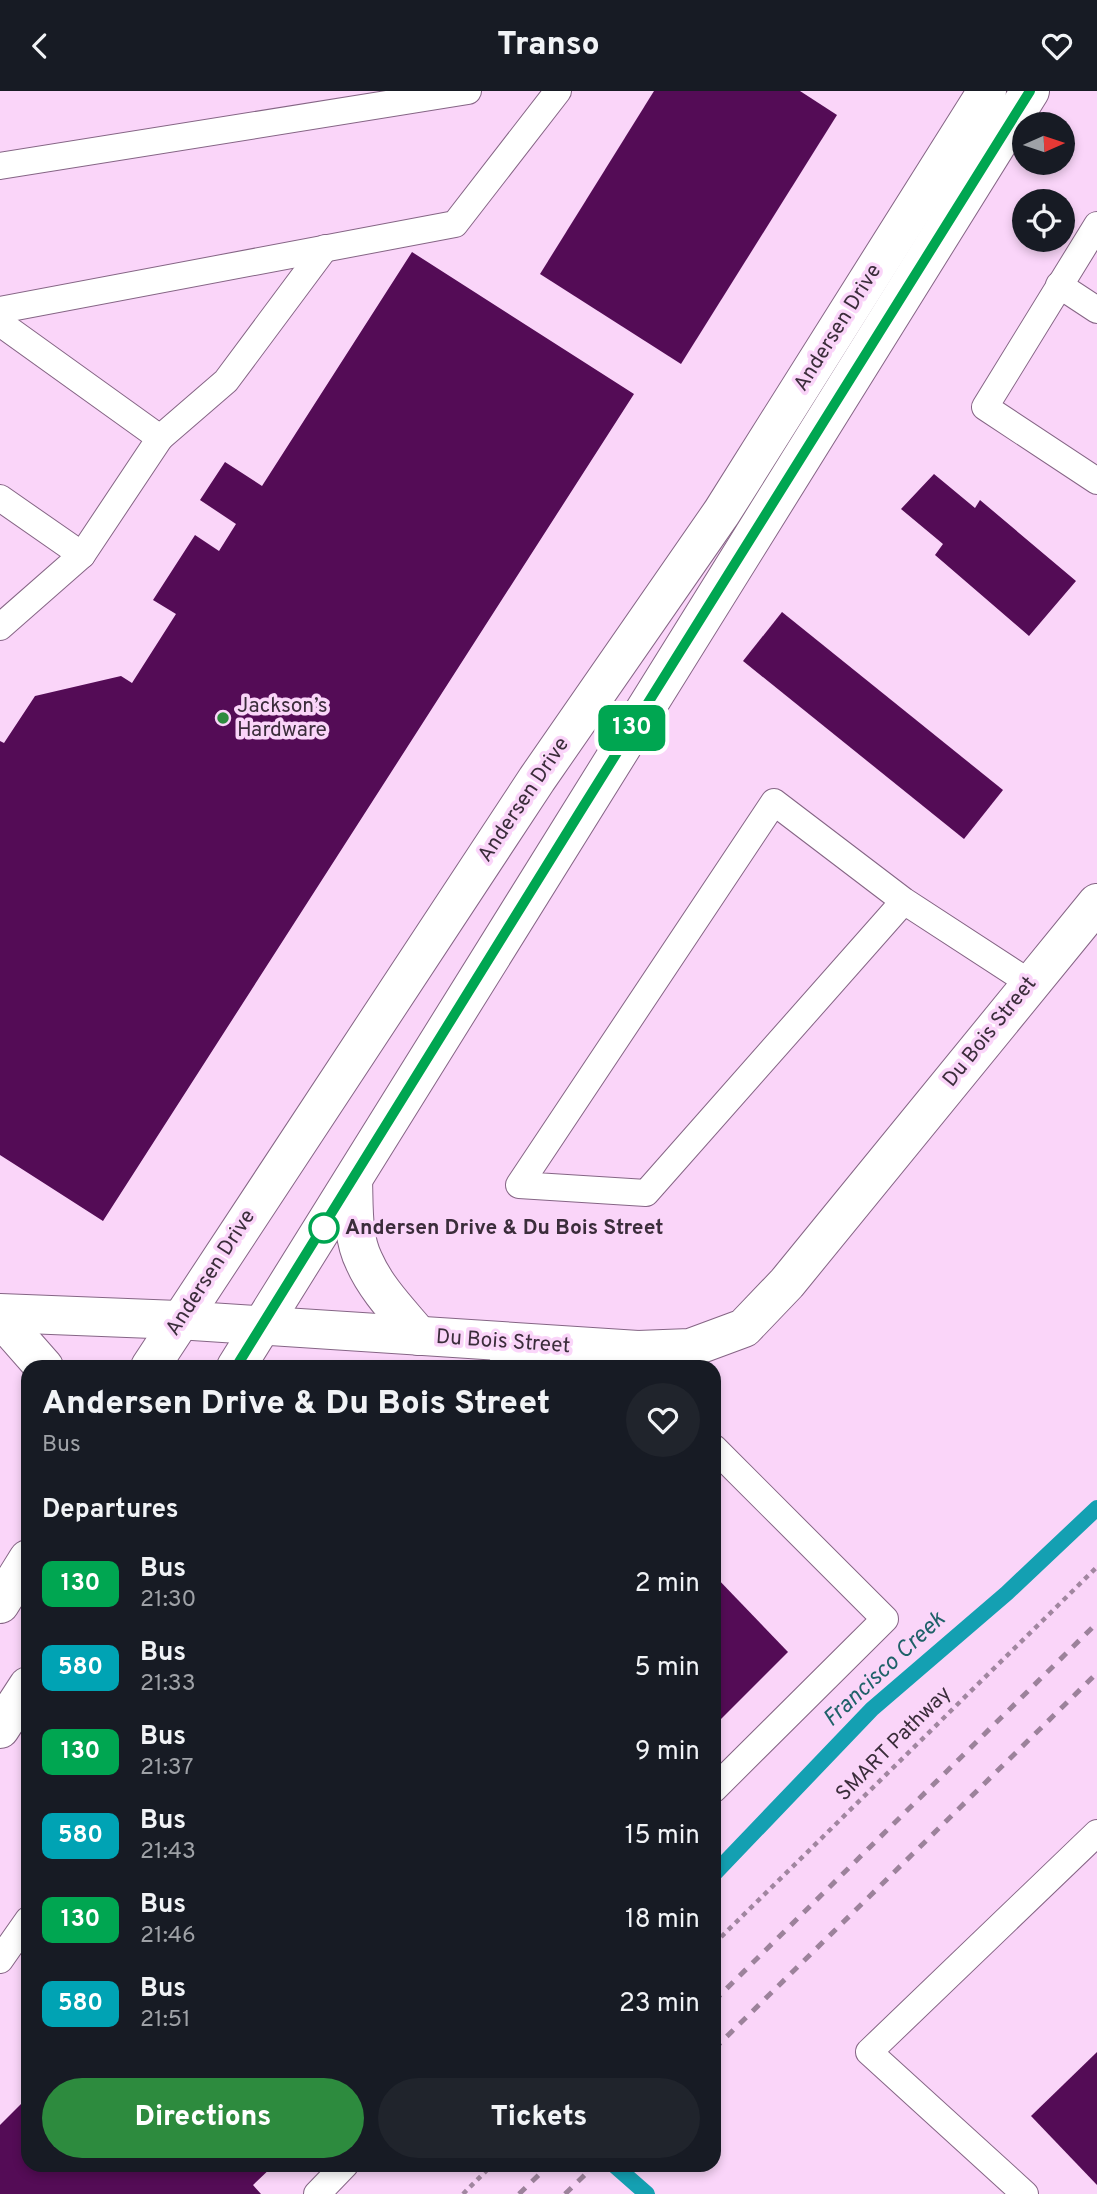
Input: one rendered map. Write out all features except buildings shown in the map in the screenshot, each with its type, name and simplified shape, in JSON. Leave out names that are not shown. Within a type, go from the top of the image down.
[{"type":"main road","name":"Andersen Drive","points":[[154,1360],[178,1320],[537,779],[722,512],[987,91]]},
{"type":"main road","name":"Andersen Drive","points":[[241,1360],[1030,91]]},
{"type":"main road","name":"Du Bois Street","points":[[0,1315],[178,1320],[419,1336],[506,1354],[638,1350],[692,1358],[744,1328],[787,1283],[1097,903]]},
{"type":"main road","points":[[353,1180],[355,1223],[363,1260],[381,1290],[419,1336]]},
{"type":"main road","points":[[0,1315],[38,1360]]},
{"type":"main road","points":[[0,1604],[21,1570]]},
{"type":"main road","points":[[0,1729],[21,1697]]},
{"type":"lane","points":[[0,166],[468,91]]},
{"type":"lane","points":[[0,310],[456,224],[558,91]]},
{"type":"lane","points":[[1097,225],[985,407],[1097,481]]},
{"type":"lane","points":[[0,627],[82,555],[160,437],[226,381],[325,248]]},
{"type":"lane","points":[[1059,285],[1097,310]]},
{"type":"lane","points":[[0,323],[160,437]]},
{"type":"lane","points":[[0,498],[82,555]]},
{"type":"lane","points":[[904,901],[646,1193],[519,1185],[775,801],[904,901],[1030,983]]},
{"type":"lane","points":[[721,1455],[884,1619],[721,1782]]},
{"type":"lane","points":[[1017,2192],[869,2052],[1097,1832]]},
{"type":"lane","points":[[0,1960],[21,1930]]},
{"type":"lane","points":[[317,2194],[338,2172]]},
{"type":"path","name":"SMART Pathway","points":[[721,1937],[1097,1567]]},
{"type":"path","points":[[463,2194],[485,2172]]},
{"type":"waterway","name":"Francisco Creek","points":[[721,1867],[872,1709],[1007,1593],[1097,1508]]},
{"type":"waterway","name":"Francisco Creek","points":[[622,2172],[647,2194]]},
{"type":"railway","points":[[721,1994],[1097,1623]]},
{"type":"railway","points":[[721,2042],[1097,1673]]},
{"type":"railway","points":[[519,2194],[542,2172]]},
{"type":"railway","points":[[565,2194],[588,2172]]},
{"type":"bus line","name":"130","points":[[241,1360],[1030,91]]},
{"type":"place","name":"Jackson’s Hardware","points":[[223,718]]},
{"type":"place","name":"Andersen Drive & Du Bois Street","points":[[324,1228]]}]
